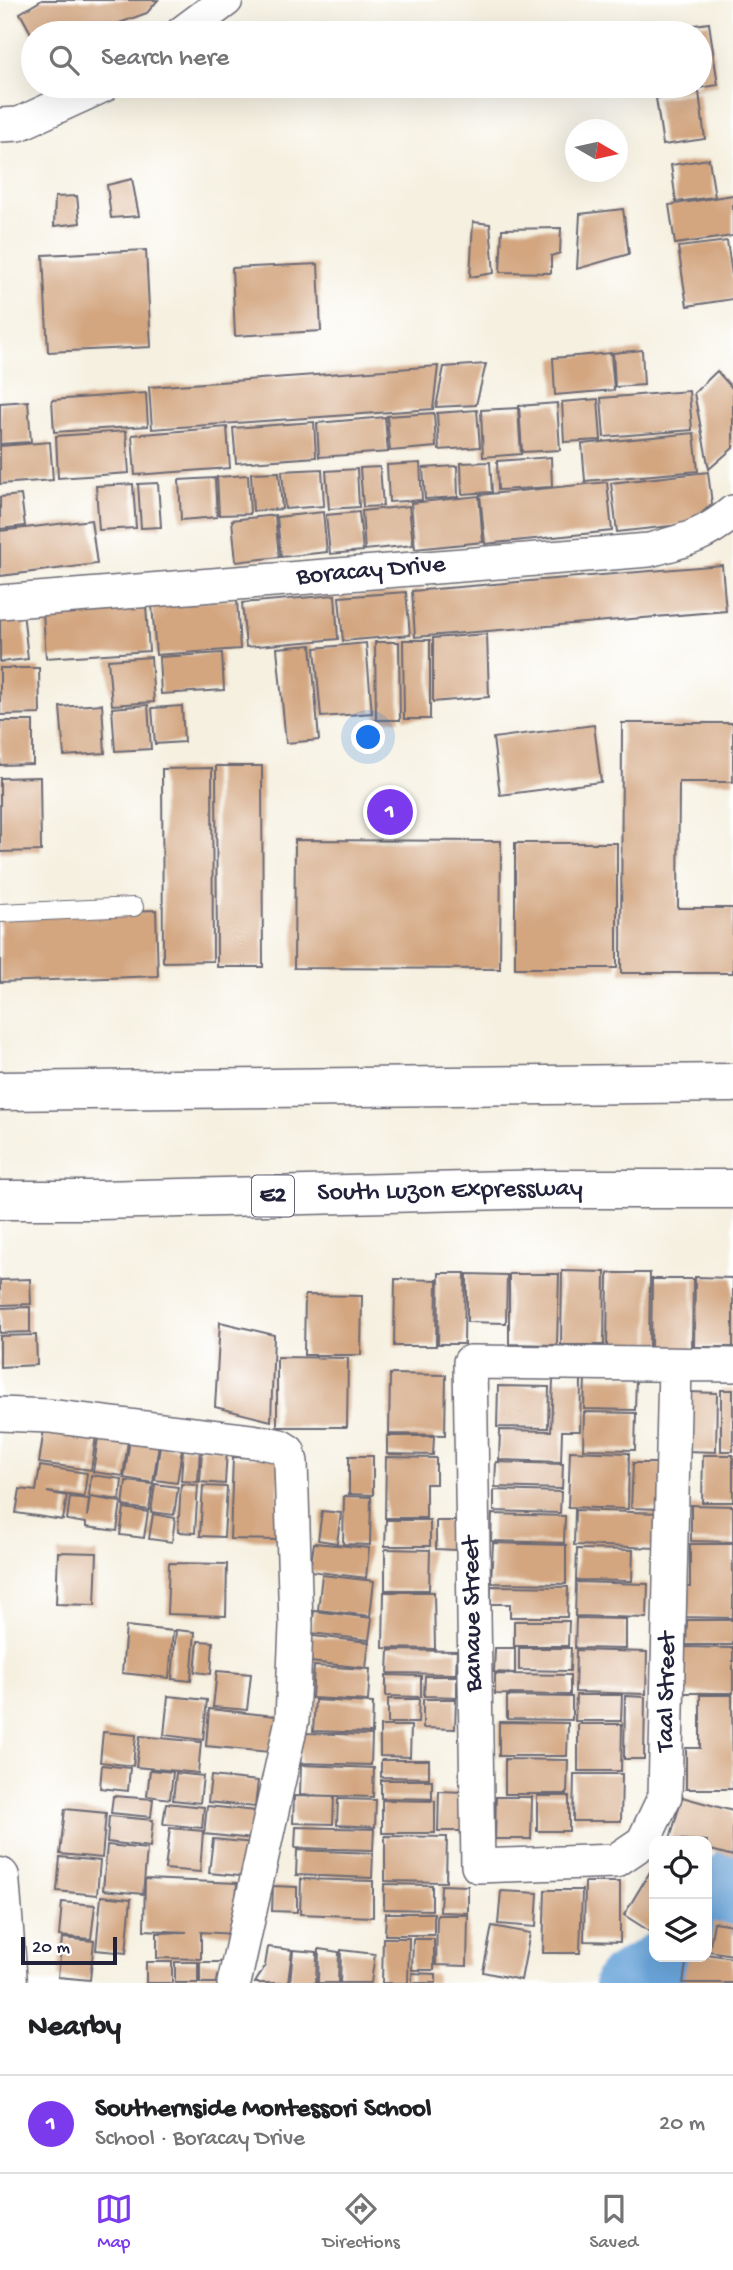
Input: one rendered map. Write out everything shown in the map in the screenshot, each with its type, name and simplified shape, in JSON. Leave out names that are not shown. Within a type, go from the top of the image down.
[{"type":"main road","points":[[0,1079],[103,1090]]},
{"type":"main road","points":[[0,1091],[733,1083]]},
{"type":"main road","name":"South Luzon Expressway","points":[[0,1200],[547,1189],[733,1189]]},
{"type":"main road","points":[[0,1877],[8,1983]]},
{"type":"street","points":[[198,21],[226,0]]},
{"type":"street","points":[[0,125],[19,124],[76,98]]},
{"type":"street","name":"Boracay Drive","points":[[0,602],[649,550],[686,541],[714,528],[733,512]]},
{"type":"street","name":"Banaue Street","points":[[478,1866],[470,1362],[675,1366]]},
{"type":"street","points":[[675,1366],[733,1365]]},
{"type":"street","name":"Taal Street","points":[[478,1866],[615,1861],[643,1842],[665,1796],[675,1366]]},
{"type":"street","points":[[0,1414],[49,1416],[266,1443],[288,1451],[291,1462],[296,1626],[292,1720],[234,1983]]},
{"type":"lane","points":[[0,913],[134,907]]},
{"type":"building","points":[[42,0],[158,0],[147,13],[125,21],[24,21],[20,13]]},
{"type":"building","points":[[712,44],[718,85],[712,86]]},
{"type":"building","points":[[656,98],[700,98],[705,139],[663,145]]},
{"type":"building","points":[[709,159],[715,197],[676,202],[671,165]]},
{"type":"building","points":[[132,179],[139,216],[111,218],[107,185]]},
{"type":"building","points":[[733,195],[733,236],[675,244],[669,205]]},
{"type":"building","points":[[77,196],[80,223],[54,226],[55,197]]},
{"type":"building","points":[[623,209],[629,254],[577,269],[580,214]]},
{"type":"building","points":[[473,222],[490,224],[494,273],[470,277]]},
{"type":"building","points":[[561,228],[560,253],[551,256],[551,273],[500,272],[502,229]]},
{"type":"building","points":[[727,241],[733,299],[687,306],[678,247]]},
{"type":"building","points":[[146,250],[151,347],[48,352],[43,255]]},
{"type":"building","points":[[318,264],[321,331],[235,336],[232,268]]},
{"type":"building","points":[[642,350],[644,385],[615,387],[613,353]]},
{"type":"building","points":[[611,353],[614,390],[555,395],[553,358]]},
{"type":"building","points":[[486,364],[476,405],[436,407],[444,367]]},
{"type":"building","points":[[438,366],[433,409],[152,429],[149,387]]},
{"type":"building","points":[[717,371],[733,389],[733,448],[709,469],[694,393]]},
{"type":"building","points":[[689,391],[692,430],[604,437],[601,398]]},
{"type":"building","points":[[146,393],[148,426],[54,432],[52,400]]},
{"type":"building","points":[[598,399],[601,440],[564,442],[562,402]]},
{"type":"building","points":[[28,401],[31,442],[0,444],[0,403]]},
{"type":"building","points":[[557,403],[560,450],[522,452],[519,406]]},
{"type":"building","points":[[518,408],[521,454],[483,457],[481,410]]},
{"type":"building","points":[[477,410],[480,447],[439,450],[437,413]]},
{"type":"building","points":[[434,413],[436,447],[390,451],[387,416]]},
{"type":"building","points":[[385,417],[388,452],[319,457],[317,423]]},
{"type":"building","points":[[314,422],[316,457],[236,463],[233,428]]},
{"type":"building","points":[[227,427],[230,468],[135,475],[132,435]]},
{"type":"building","points":[[126,431],[129,473],[58,478],[56,436]]},
{"type":"building","points":[[694,433],[698,471],[585,481],[582,444]]},
{"type":"building","points":[[50,442],[53,480],[0,484],[0,446]]},
{"type":"building","points":[[551,457],[552,487],[498,490],[497,461]]},
{"type":"building","points":[[490,462],[492,492],[462,494],[461,463]]},
{"type":"building","points":[[420,463],[422,500],[389,502],[387,465]]},
{"type":"building","points":[[457,466],[458,497],[425,499],[423,468]]},
{"type":"building","points":[[380,467],[383,506],[363,507],[360,468]]},
{"type":"building","points":[[322,469],[324,506],[285,509],[282,471]]},
{"type":"building","points":[[357,469],[359,507],[329,509],[326,471]]},
{"type":"building","points":[[279,472],[282,509],[253,511],[251,473]]},
{"type":"building","points":[[708,472],[712,504],[689,524],[617,532],[611,483]]},
{"type":"building","points":[[248,475],[250,514],[219,515],[217,477]]},
{"type":"building","points":[[215,478],[217,517],[181,520],[179,480]]},
{"type":"building","points":[[607,482],[612,531],[485,544],[480,495]]},
{"type":"building","points":[[158,483],[161,527],[141,528],[138,484]]},
{"type":"building","points":[[133,484],[136,528],[99,530],[96,486]]},
{"type":"building","points":[[21,495],[25,526],[0,529],[0,497]]},
{"type":"building","points":[[479,496],[483,542],[415,549],[411,503]]},
{"type":"building","points":[[409,506],[413,545],[365,550],[362,511]]},
{"type":"building","points":[[323,512],[327,552],[281,557],[277,517]]},
{"type":"building","points":[[359,512],[363,551],[330,554],[326,515]]},
{"type":"building","points":[[275,515],[279,557],[236,562],[232,520]]},
{"type":"building","points":[[91,520],[97,564],[0,576],[0,531]]},
{"type":"building","points":[[722,565],[726,611],[415,637],[412,591]]},
{"type":"building","points":[[406,592],[410,635],[343,641],[339,597]]},
{"type":"building","points":[[335,595],[338,639],[246,647],[242,603]]},
{"type":"building","points":[[237,599],[240,649],[156,655],[152,605]]},
{"type":"building","points":[[146,605],[149,651],[46,658],[43,612]]},
{"type":"building","points":[[23,611],[28,659],[0,662],[0,614]]},
{"type":"building","points":[[487,634],[489,697],[433,702],[433,638]]},
{"type":"building","points":[[403,640],[430,640],[430,719],[404,719]]},
{"type":"building","points":[[375,642],[399,642],[400,720],[376,720]]},
{"type":"building","points":[[366,643],[372,713],[321,717],[315,648]]},
{"type":"building","points":[[311,645],[319,740],[286,743],[277,648]]},
{"type":"building","points":[[222,653],[224,690],[161,694],[159,657]]},
{"type":"building","points":[[151,657],[154,702],[112,705],[108,660]]},
{"type":"building","points":[[0,668],[39,668],[40,714],[0,715]]},
{"type":"building","points":[[102,704],[105,753],[64,756],[60,707]]},
{"type":"building","points":[[148,705],[151,749],[115,751],[112,708]]},
{"type":"building","points":[[182,706],[184,742],[155,744],[152,708]]},
{"type":"building","points":[[0,721],[33,721],[33,764],[0,765]]},
{"type":"building","points":[[622,723],[733,723],[733,782],[679,782],[678,908],[733,908],[733,973],[621,973]]},
{"type":"building","points":[[594,725],[601,782],[500,795],[493,738]]},
{"type":"building","points":[[216,766],[262,766],[263,967],[217,967]]},
{"type":"building","points":[[212,768],[213,961],[163,962],[162,769]]},
{"type":"building","points":[[40,777],[41,851],[0,852],[0,778]]},
{"type":"building","points":[[295,840],[501,841],[500,969],[294,968]]},
{"type":"building","points":[[515,843],[617,843],[617,968],[515,968]]},
{"type":"building","points":[[156,910],[158,976],[0,982],[0,916]]},
{"type":"building","points":[[562,1271],[605,1272],[604,1345],[561,1345]]},
{"type":"building","points":[[439,1273],[465,1273],[464,1344],[438,1344]]},
{"type":"building","points":[[608,1273],[650,1273],[649,1347],[607,1347]]},
{"type":"building","points":[[467,1274],[507,1275],[506,1323],[467,1322]]},
{"type":"building","points":[[509,1274],[559,1274],[557,1345],[509,1344]]},
{"type":"building","points":[[695,1277],[733,1278],[733,1347],[694,1347]]},
{"type":"building","points":[[30,1279],[31,1304],[0,1305],[0,1280]]},
{"type":"building","points":[[395,1279],[437,1280],[436,1346],[394,1346]]},
{"type":"building","points":[[652,1279],[693,1279],[692,1350],[651,1350]]},
{"type":"building","points":[[305,1295],[362,1296],[361,1355],[304,1355]]},
{"type":"building","points":[[30,1307],[30,1332],[0,1333],[0,1308]]},
{"type":"building","points":[[220,1322],[274,1335],[271,1421],[215,1407]]},
{"type":"building","points":[[36,1335],[37,1365],[0,1367],[0,1336]]},
{"type":"building","points":[[277,1357],[348,1358],[347,1427],[277,1427]]},
{"type":"building","points":[[390,1374],[446,1375],[445,1435],[389,1434]]},
{"type":"building","points":[[585,1377],[636,1378],[635,1410],[584,1409]]},
{"type":"building","points":[[553,1380],[581,1380],[580,1431],[562,1431],[561,1462],[499,1460],[500,1430],[551,1431]]},
{"type":"building","points":[[498,1386],[549,1387],[548,1428],[497,1427]]},
{"type":"building","points":[[721,1390],[733,1390],[733,1451],[721,1451]]},
{"type":"building","points":[[688,1392],[717,1393],[716,1452],[687,1451]]},
{"type":"building","points":[[584,1412],[636,1413],[635,1450],[583,1449]]},
{"type":"building","points":[[45,1422],[97,1430],[91,1470],[39,1463]]},
{"type":"building","points":[[99,1430],[129,1435],[123,1476],[93,1472]]},
{"type":"building","points":[[387,1436],[434,1436],[433,1455],[387,1454]]},
{"type":"building","points":[[130,1439],[159,1444],[153,1483],[124,1478]]},
{"type":"building","points":[[160,1446],[182,1449],[177,1483],[155,1480]]},
{"type":"building","points":[[183,1447],[200,1448],[198,1482],[181,1481]]},
{"type":"building","points":[[202,1447],[227,1449],[225,1484],[200,1482]]},
{"type":"building","points":[[570,1451],[629,1453],[628,1509],[568,1507]]},
{"type":"building","points":[[703,1455],[733,1455],[733,1502],[702,1502]]},
{"type":"building","points":[[349,1456],[373,1456],[373,1495],[349,1494]]},
{"type":"building","points":[[233,1457],[280,1458],[277,1540],[230,1539]]},
{"type":"building","points":[[386,1457],[436,1458],[436,1484],[426,1484],[426,1518],[385,1518]]},
{"type":"building","points":[[496,1462],[563,1464],[562,1489],[495,1487]]},
{"type":"building","points":[[633,1463],[662,1463],[661,1509],[631,1508]]},
{"type":"building","points":[[40,1466],[87,1473],[84,1497],[47,1492],[67,1496],[63,1520],[16,1513],[20,1489],[36,1491]]},
{"type":"building","points":[[91,1475],[122,1479],[120,1500],[89,1496]]},
{"type":"building","points":[[126,1481],[153,1484],[149,1510],[123,1506]]},
{"type":"building","points":[[155,1484],[178,1487],[174,1515],[151,1512]]},
{"type":"building","points":[[181,1484],[198,1485],[195,1533],[178,1532]]},
{"type":"building","points":[[203,1486],[227,1487],[224,1537],[200,1536]]},
{"type":"building","points":[[494,1490],[561,1492],[560,1513],[494,1511]]},
{"type":"building","points":[[344,1496],[371,1497],[370,1545],[343,1544]]},
{"type":"building","points":[[70,1497],[89,1499],[87,1517],[90,1497],[121,1502],[117,1531],[86,1527],[86,1523],[67,1520]]},
{"type":"building","points":[[691,1505],[733,1506],[733,1542],[691,1541]]},
{"type":"building","points":[[124,1508],[148,1512],[144,1538],[120,1535]]},
{"type":"building","points":[[575,1510],[659,1513],[658,1548],[574,1545]]},
{"type":"building","points":[[322,1511],[341,1513],[337,1543],[318,1540]]},
{"type":"building","points":[[153,1514],[175,1518],[172,1542],[149,1539]]},
{"type":"building","points":[[492,1514],[565,1516],[564,1543],[491,1541]]},
{"type":"building","points":[[386,1520],[430,1520],[430,1546],[385,1546]]},
{"type":"building","points":[[436,1521],[457,1521],[456,1550],[436,1549]]},
{"type":"building","points":[[314,1543],[369,1548],[366,1578],[310,1571]]},
{"type":"building","points":[[493,1543],[566,1545],[566,1584],[491,1583]]},
{"type":"building","points":[[690,1544],[733,1544],[733,1618],[679,1617],[679,1587],[690,1587]]},
{"type":"building","points":[[385,1549],[430,1550],[429,1590],[385,1590]]},
{"type":"building","points":[[577,1549],[633,1550],[632,1581],[576,1580]]},
{"type":"building","points":[[58,1552],[97,1553],[95,1605],[56,1604]]},
{"type":"building","points":[[169,1563],[227,1564],[226,1616],[167,1614]]},
{"type":"building","points":[[322,1575],[374,1581],[370,1616],[318,1610]]},
{"type":"building","points":[[576,1582],[648,1584],[647,1618],[575,1616]]},
{"type":"building","points":[[491,1586],[568,1587],[567,1617],[510,1617],[510,1604],[491,1604]]},
{"type":"building","points":[[384,1592],[434,1592],[435,1649],[383,1648]]},
{"type":"building","points":[[314,1611],[372,1618],[369,1640],[311,1633]]},
{"type":"building","points":[[576,1618],[626,1619],[626,1649],[575,1648]]},
{"type":"building","points":[[687,1620],[733,1620],[733,1645],[686,1645]]},
{"type":"building","points":[[514,1621],[569,1621],[568,1646],[514,1646]]},
{"type":"building","points":[[126,1626],[173,1631],[169,1678],[122,1673]]},
{"type":"building","points":[[176,1630],[195,1632],[191,1681],[172,1679]]},
{"type":"building","points":[[304,1635],[369,1642],[366,1668],[301,1661]]},
{"type":"building","points":[[198,1641],[213,1642],[211,1674],[195,1672]]},
{"type":"building","points":[[683,1647],[733,1648],[733,1693],[683,1693]]},
{"type":"building","points":[[495,1648],[515,1648],[515,1673],[494,1672]]},
{"type":"building","points":[[519,1648],[571,1648],[570,1671],[519,1670]]},
{"type":"building","points":[[389,1650],[457,1651],[456,1674],[388,1673]]},
{"type":"building","points":[[576,1650],[647,1652],[646,1694],[575,1692]]},
{"type":"building","points":[[314,1666],[370,1669],[368,1701],[312,1698]]},
{"type":"building","points":[[217,1671],[251,1674],[247,1710],[213,1707]]},
{"type":"building","points":[[495,1674],[570,1675],[570,1695],[495,1694]]},
{"type":"building","points":[[386,1675],[421,1676],[421,1697],[386,1696]]},
{"type":"building","points":[[425,1676],[457,1676],[457,1697],[424,1696]]},
{"type":"building","points":[[576,1695],[622,1695],[621,1721],[575,1721]]},
{"type":"building","points":[[700,1695],[732,1695],[733,1789],[686,1789],[686,1748],[700,1748]]},
{"type":"building","points":[[168,1696],[207,1700],[203,1740],[164,1735]]},
{"type":"building","points":[[507,1696],[572,1697],[572,1720],[507,1719]]},
{"type":"building","points":[[625,1696],[645,1697],[644,1759],[624,1759]]},
{"type":"building","points":[[388,1699],[419,1699],[418,1723],[388,1723]]},
{"type":"building","points":[[423,1699],[456,1699],[455,1729],[423,1728]]},
{"type":"building","points":[[315,1700],[373,1703],[372,1733],[313,1731]]},
{"type":"building","points":[[209,1709],[285,1717],[281,1753],[206,1746]]},
{"type":"building","points":[[499,1722],[568,1723],[567,1756],[499,1756]]},
{"type":"building","points":[[578,1724],[622,1724],[621,1771],[578,1771]]},
{"type":"building","points":[[380,1726],[411,1726],[410,1757],[380,1756]]},
{"type":"building","points":[[103,1732],[136,1735],[133,1766],[100,1762]]},
{"type":"building","points":[[301,1733],[372,1735],[371,1765],[300,1763]]},
{"type":"building","points":[[140,1736],[201,1742],[198,1773],[136,1767]]},
{"type":"building","points":[[505,1759],[568,1760],[567,1794],[505,1794]]},
{"type":"building","points":[[381,1760],[429,1760],[429,1778],[381,1777]]},
{"type":"building","points":[[102,1765],[130,1768],[128,1791],[100,1788]]},
{"type":"building","points":[[301,1765],[374,1768],[373,1797],[300,1795]]},
{"type":"building","points":[[150,1770],[173,1772],[170,1799],[147,1796]]},
{"type":"building","points":[[176,1773],[203,1776],[200,1803],[173,1800]]},
{"type":"building","points":[[574,1774],[622,1774],[621,1821],[573,1821]]},
{"type":"building","points":[[211,1776],[258,1781],[255,1807],[208,1802]]},
{"type":"building","points":[[381,1780],[432,1780],[432,1799],[381,1798]]},
{"type":"building","points":[[439,1791],[464,1792],[463,1831],[438,1831]]},
{"type":"building","points":[[113,1796],[153,1799],[151,1817],[111,1813]]},
{"type":"building","points":[[294,1796],[334,1797],[333,1824],[293,1823]]},
{"type":"building","points":[[537,1796],[569,1796],[569,1831],[537,1831]]},
{"type":"building","points":[[496,1797],[532,1797],[531,1839],[495,1839]]},
{"type":"building","points":[[682,1797],[733,1811],[733,1856],[712,1850],[712,1836],[671,1836]]},
{"type":"building","points":[[338,1799],[376,1800],[375,1827],[337,1825]]},
{"type":"building","points":[[382,1800],[435,1801],[435,1833],[382,1833]]},
{"type":"building","points":[[166,1803],[204,1807],[202,1828],[163,1824]]},
{"type":"building","points":[[207,1806],[256,1811],[253,1839],[204,1834]]},
{"type":"building","points":[[65,1809],[106,1813],[102,1858],[60,1854]]},
{"type":"building","points":[[109,1816],[153,1820],[150,1847],[107,1842]]},
{"type":"building","points":[[296,1827],[374,1829],[373,1850],[295,1848]]},
{"type":"building","points":[[170,1828],[203,1831],[200,1872],[165,1869]]},
{"type":"building","points":[[385,1836],[447,1837],[446,1882],[385,1881]]},
{"type":"building","points":[[213,1839],[253,1843],[250,1877],[209,1873]]},
{"type":"building","points":[[107,1845],[147,1849],[143,1894],[103,1890]]},
{"type":"building","points":[[297,1850],[373,1853],[372,1878],[296,1875]]},
{"type":"building","points":[[60,1857],[100,1861],[97,1895],[57,1891]]},
{"type":"building","points":[[649,1873],[649,1931],[624,1915]]},
{"type":"building","points":[[145,1879],[237,1883],[235,1934],[201,1932],[201,1959],[157,1958],[157,1933],[187,1932],[144,1930]]},
{"type":"building","points":[[301,1879],[373,1881],[373,1917],[300,1914]]},
{"type":"building","points":[[585,1882],[620,1882],[620,1942],[584,1941]]},
{"type":"building","points":[[384,1884],[432,1885],[432,1910],[384,1909]]},
{"type":"building","points":[[441,1885],[468,1886],[468,1913],[440,1912]]},
{"type":"building","points":[[273,1886],[297,1887],[297,1912],[272,1911]]},
{"type":"building","points":[[545,1890],[582,1890],[580,1953],[543,1953]]},
{"type":"building","points":[[501,1891],[538,1893],[536,1927],[498,1924]]},
{"type":"building","points":[[101,1896],[131,1899],[126,1953],[96,1950]]},
{"type":"building","points":[[62,1902],[95,1905],[91,1939],[59,1936]]},
{"type":"building","points":[[386,1913],[434,1913],[434,1935],[385,1935]]},
{"type":"building","points":[[437,1915],[468,1915],[467,1966],[436,1965]]},
{"type":"building","points":[[714,1922],[733,1925],[733,1955],[712,1952]]},
{"type":"building","points":[[492,1926],[530,1933],[521,1980],[483,1972]]},
{"type":"building","points":[[62,1938],[94,1941],[90,1980],[58,1977]]},
{"type":"building","points":[[383,1938],[409,1938],[408,1983],[382,1983]]},
{"type":"building","points":[[413,1939],[434,1939],[434,1970],[412,1970]]},
{"type":"building","points":[[268,1947],[292,1950],[288,1983],[255,1983],[265,1966]]},
{"type":"building","points":[[319,1949],[339,1952],[338,1983],[318,1983]]},
{"type":"building","points":[[293,1950],[317,1952],[316,1983],[290,1983]]},
{"type":"building","points":[[341,1950],[375,1954],[371,1983],[340,1983]]},
{"type":"building","points":[[712,1955],[733,1958],[733,1983],[683,1983],[686,1962],[712,1962]]},
{"type":"building","points":[[146,1962],[172,1962],[172,1983],[146,1983]]},
{"type":"building","points":[[175,1962],[198,1962],[198,1983],[175,1983]]},
{"type":"building","points":[[200,1962],[222,1962],[222,1983],[200,1983]]},
{"type":"building","points":[[412,1973],[436,1974],[436,1983],[412,1983]]},
{"type":"waterway","points":[[712,1913],[733,1876]]},
{"type":"waterway","points":[[623,1983],[657,1962]]},
{"type":"place","name":"Southernside Montessori School","points":[[390,812]]}]
